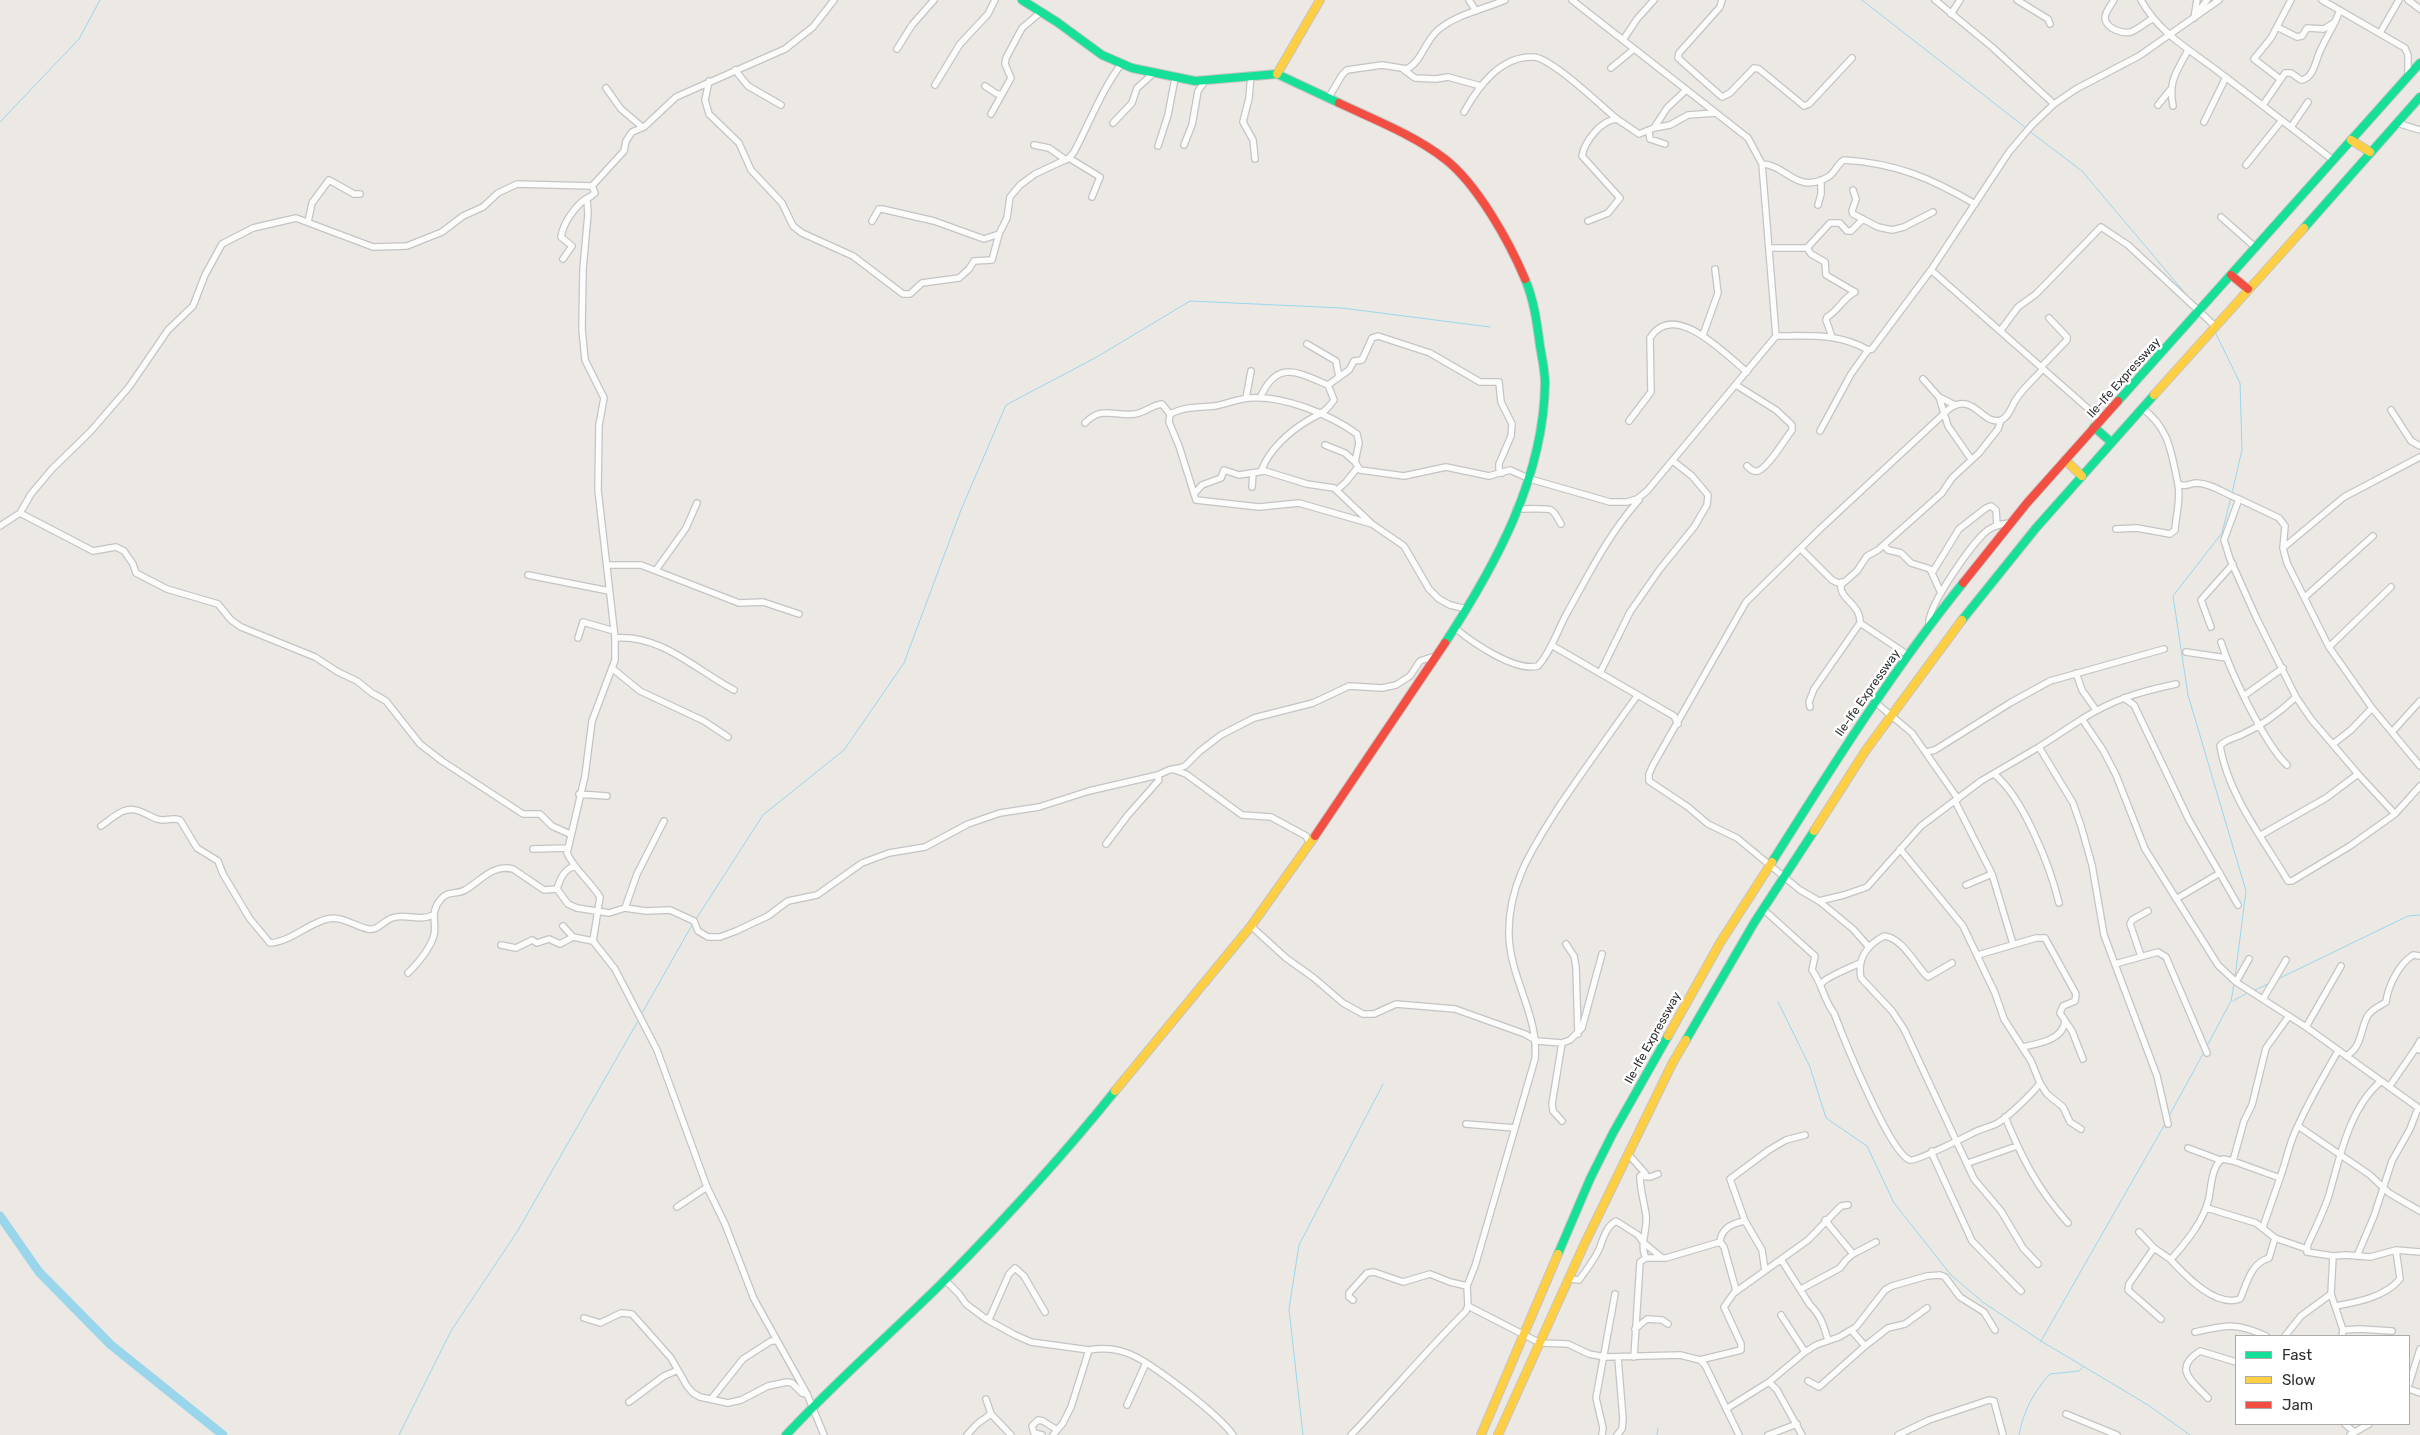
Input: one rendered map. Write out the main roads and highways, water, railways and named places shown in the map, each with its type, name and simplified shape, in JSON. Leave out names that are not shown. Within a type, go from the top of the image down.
[{"type":"main road","points":[[786,1435],[812,1407],[945,1280],[1000,1224],[1057,1161],[1252,926],[1438,656],[1467,609],[1530,479],[1542,422],[1545,382],[1536,314],[1530,291],[1511,245],[1470,186],[1445,159],[1397,130],[1277,74],[1251,75],[1205,81],[1175,78],[1122,63],[1102,55],[1041,12],[1032,3],[1022,0]]},
{"type":"main road","points":[[1277,74],[1320,0]]},
{"type":"main road","name":"Ile-Ife Expressway","points":[[1481,1435],[1590,1179],[1613,1133],[1710,960],[1769,863],[1875,702],[1929,625],[2012,522],[2094,427],[2420,63]]},
{"type":"main road","points":[[1498,1435],[1584,1245],[1676,1058],[1783,877],[1891,714],[1978,598],[2111,442],[2420,97]]},
{"type":"main road","points":[[2351,140],[2370,152]]},
{"type":"main road","points":[[2231,275],[2248,289]]},
{"type":"main road","points":[[2094,427],[2111,442]]},
{"type":"main road","points":[[2065,460],[2082,476]]},
{"type":"main road","points":[[1566,1238],[1584,1245]]},
{"type":"waterway","points":[[0,122],[79,39],[100,0]]},
{"type":"waterway","points":[[1862,0],[2026,128]]},
{"type":"waterway","points":[[2029,131],[2082,171],[2190,299]]},
{"type":"waterway","points":[[696,919],[763,815],[844,750],[904,663],[961,510],[1006,405],[1095,358],[1190,301],[1342,308],[1490,327]]},
{"type":"waterway","points":[[2216,334],[2240,383],[2242,450],[2232,493]]},
{"type":"waterway","points":[[2231,497],[2222,533],[2173,596],[2188,695],[2246,891],[2235,977]]},
{"type":"waterway","points":[[2278,979],[2408,916],[2420,915]]},
{"type":"waterway","points":[[641,1015],[692,925]]},
{"type":"waterway","points":[[2253,991],[2270,983]]},
{"type":"waterway","points":[[2207,1046],[2231,1001],[2234,984]]},
{"type":"waterway","points":[[2233,1001],[2249,992]]},
{"type":"waterway","points":[[1778,1002],[1810,1067],[1826,1118],[1867,1146],[1894,1203],[1951,1275],[1984,1303],[2041,1341],[2148,1405],[2190,1435]]},
{"type":"waterway","points":[[399,1435],[451,1331],[517,1232],[638,1021]]},
{"type":"waterway","points":[[2169,1116],[2204,1052]]},
{"type":"waterway","points":[[1303,1435],[1289,1309],[1299,1245],[1383,1084]]},
{"type":"waterway","points":[[2041,1341],[2165,1124]]},
{"type":"waterway","points":[[0,1216],[39,1272],[111,1345],[223,1435]]},
{"type":"waterway","points":[[2019,1435],[2023,1418],[2030,1402],[2050,1374],[2079,1371],[2083,1367]]},
{"type":"waterway","points":[[1657,1435],[1658,1428]]}]
